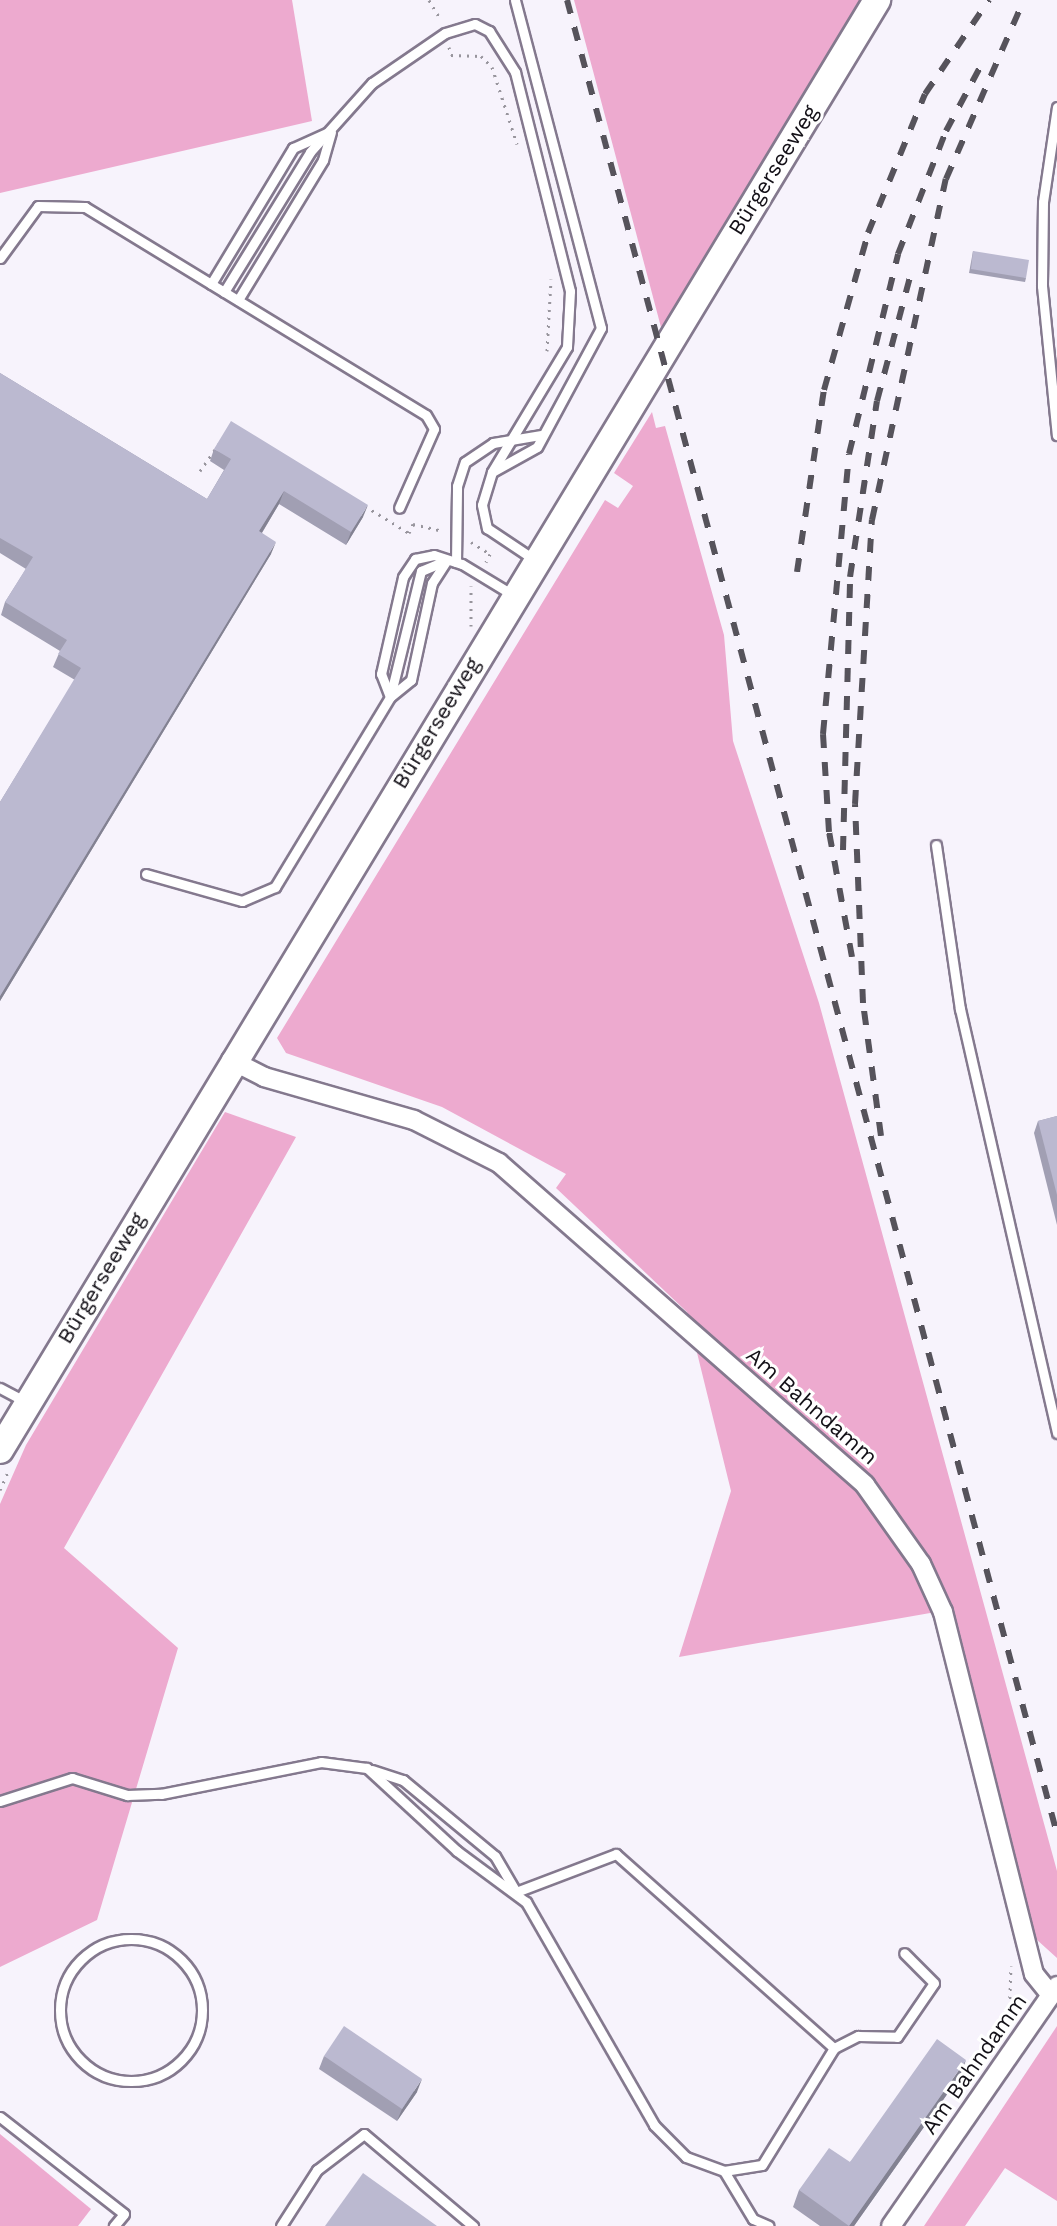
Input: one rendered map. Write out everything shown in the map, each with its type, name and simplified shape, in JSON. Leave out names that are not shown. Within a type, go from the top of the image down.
[{"type":"street","name":"Bürgerseeweg","points":[[0,1450],[231,1060],[877,0]]},
{"type":"street","name":"Am Bahndamm","points":[[231,1060],[264,1077],[414,1120],[499,1163],[865,1485],[921,1564],[943,1612],[1034,1974],[1054,1990],[891,2226]]},
{"type":"lane","points":[[492,472],[531,453],[592,351],[601,320],[515,0]]},
{"type":"lane","points":[[224,292],[310,152],[372,83],[445,33],[482,26],[510,61],[567,268],[567,347],[492,472],[482,505],[487,528],[535,560]]},
{"type":"lane","points":[[1057,107],[1043,202],[1042,286],[1057,435]]},
{"type":"lane","points":[[211,284],[293,148],[331,132]]},
{"type":"lane","points":[[238,300],[323,160],[331,132]]},
{"type":"lane","points":[[0,258],[26,215],[69,202],[238,300],[431,419],[434,429],[399,508]]},
{"type":"lane","points":[[146,874],[227,899],[264,896],[390,697],[411,680],[432,583],[451,561],[465,462],[481,448],[541,435]]},
{"type":"lane","points":[[390,697],[381,674],[403,577],[425,555],[451,561],[513,595]]},
{"type":"lane","points":[[390,697],[417,580],[429,564],[451,561]]},
{"type":"lane","points":[[936,845],[960,1009],[1057,1433]]},
{"type":"lane","points":[[0,1388],[26,1402]]},
{"type":"lane","points":[[0,1801],[72,1778],[127,1795],[161,1794],[321,1762],[367,1768],[403,1780],[495,1856],[654,2125],[686,2157],[724,2171],[762,2165],[834,2048],[858,2036],[897,2037],[934,1983],[904,1953]]},
{"type":"lane","points":[[367,1768],[457,1851],[516,1892]]},
{"type":"lane","points":[[516,1892],[616,1854],[834,2048]]},
{"type":"lane","points":[[120,1939],[154,1943],[183,1961],[196,1981],[200,2027],[174,2066],[153,2078],[107,2077],[70,2048],[60,2003],[79,1961],[120,1939]]},
{"type":"lane","points":[[0,2117],[124,2214],[114,2226]]},
{"type":"lane","points":[[281,2226],[317,2170],[364,2134],[473,2226]]},
{"type":"lane","points":[[724,2171],[753,2219],[769,2226]]},
{"type":"path","points":[[429,0],[445,33],[451,55],[481,56],[497,74],[520,157]]},
{"type":"path","points":[[543,360],[551,333],[551,274]]},
{"type":"path","points":[[200,471],[229,423],[240,430]]},
{"type":"path","points":[[354,499],[409,533],[413,524],[441,532],[455,532],[490,554],[468,591],[476,605],[467,639]]},
{"type":"path","points":[[441,532],[443,522]]},
{"type":"path","points":[[1011,1958],[1008,2018],[1021,2039]]},
{"type":"shaded area","points":[[0,0],[292,0],[312,121],[0,193]]},
{"type":"shaded area","points":[[574,0],[864,0],[662,331],[600,97]]},
{"type":"shaded area","points":[[652,412],[656,428],[665,426],[724,635],[733,741],[819,1003],[1057,1871],[1057,1958],[1036,1939],[953,1609],[679,1657],[731,1491],[687,1312],[556,1188],[566,1174],[442,1107],[286,1053],[277,1038],[605,500],[618,508],[633,486],[614,473]]},
{"type":"shaded area","points":[[225,1112],[296,1137],[64,1548],[178,1648],[97,1920],[0,1967],[0,1504],[26,1445]]},
{"type":"shaded area","points":[[1057,2026],[1057,2201],[1005,2168],[965,2226],[924,2226]]},
{"type":"shaded area","points":[[0,2134],[91,2209],[78,2226],[0,2226]]},
{"type":"building","points":[[973,251],[1029,260],[1026,278],[971,269]]},
{"type":"building","points":[[0,373],[207,499],[231,459],[214,449],[231,421],[368,505],[351,532],[284,491],[259,531],[276,542],[0,996],[0,802],[81,668],[58,654],[67,640],[5,602],[33,557],[0,538]]},
{"type":"building","points":[[1057,1116],[1057,1195],[1038,1121]]},
{"type":"building","points":[[344,2026],[422,2079],[402,2109],[324,2056]]},
{"type":"building","points":[[937,2039],[966,2060],[849,2226],[799,2190],[829,2148],[850,2162]]},
{"type":"building","points":[[363,2173],[437,2226],[325,2226]]},
{"type":"railway","points":[[567,0],[1057,1834]]},
{"type":"railway","points":[[797,572],[824,390],[868,233],[925,94],[989,0]]},
{"type":"railway","points":[[881,1136],[863,1003],[855,804],[872,520],[946,179],[1024,0]]},
{"type":"railway","points":[[852,957],[829,832],[823,734],[849,454],[898,254],[946,131],[985,58]]},
{"type":"railway","points":[[843,850],[850,577],[877,401],[910,277]]}]
